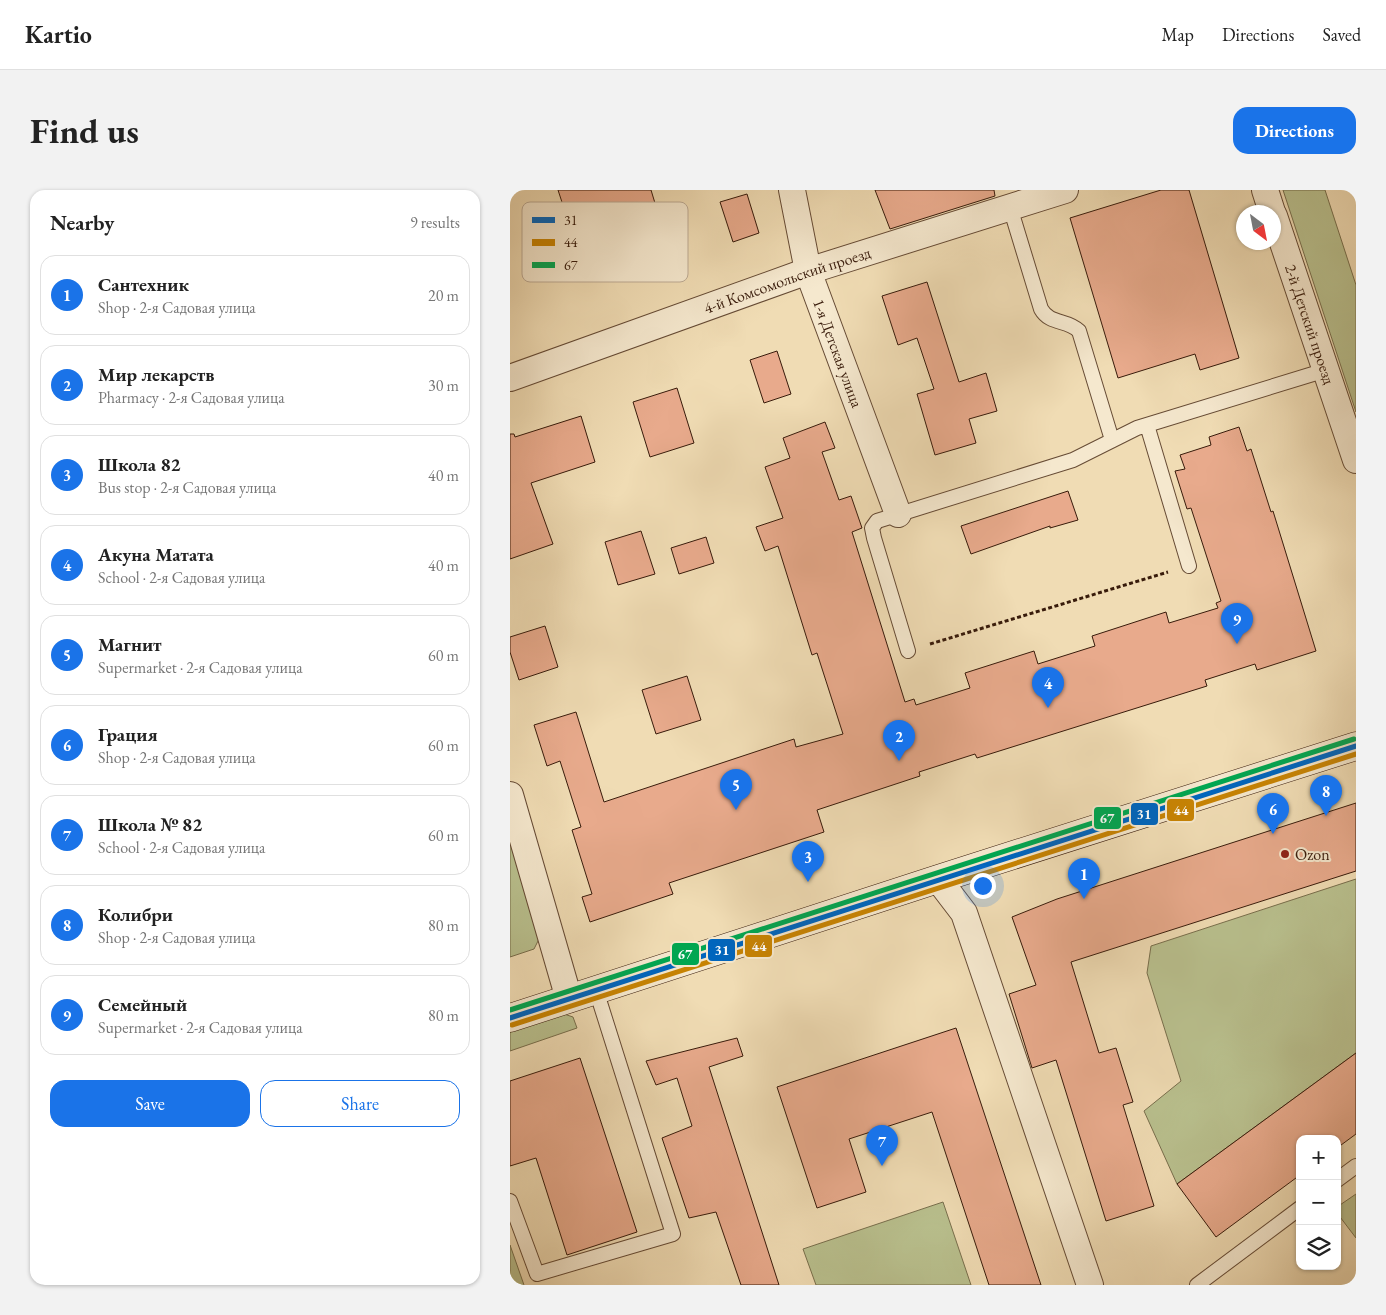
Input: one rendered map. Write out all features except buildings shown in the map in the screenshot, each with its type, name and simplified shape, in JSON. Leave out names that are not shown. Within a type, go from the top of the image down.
[{"type":"street","name":"1-я Детская улица","points":[[792,190],[808,271],[898,514]]},
{"type":"street","name":"4-й Комсомольский проезд","points":[[510,378],[808,271],[1065,190]]},
{"type":"street","name":"2-й Детский проезд","points":[[1265,190],[1270,205]]},
{"type":"street","name":"2-й Детский проезд","points":[[1281,238],[1356,460]]},
{"type":"street","points":[[510,1018],[1356,746]]},
{"type":"street","points":[[510,795],[569,999]]},
{"type":"street","points":[[938,879],[964,913],[1090,1285]]},
{"type":"lane","points":[[1010,207],[1041,309],[1049,319],[1076,327],[1079,331],[1112,440]]},
{"type":"lane","points":[[908,651],[872,528],[877,521],[1073,460],[1147,425],[1326,370]]},
{"type":"lane","points":[[1147,425],[1189,566]]},
{"type":"lane","points":[[510,1201],[537,1274],[673,1234],[596,990]]},
{"type":"lane","points":[[1341,1177],[1356,1166]]},
{"type":"lane","points":[[1197,1285],[1296,1211]]},
{"type":"path","points":[[908,651],[1189,566]]},
{"type":"green space","points":[[1283,190],[1325,190],[1356,285],[1356,412]]},
{"type":"green space","points":[[510,842],[539,939],[534,949],[510,957]]},
{"type":"green space","points":[[1356,879],[1356,1053],[1177,1184],[1144,1111],[1181,1081],[1147,973],[1151,946]]},
{"type":"green space","points":[[564,1014],[573,1017],[577,1028],[510,1051],[510,1032]]},
{"type":"green space","points":[[1356,1194],[1356,1238],[1341,1218],[1341,1204]]},
{"type":"green space","points":[[943,1202],[971,1285],[816,1285],[803,1249]]},
{"type":"green space","points":[[510,1245],[524,1285],[510,1285]]},
{"type":"transit line","name":"67","points":[[510,1010],[1354,739]]},
{"type":"transit line","name":"31","points":[[510,1018],[1356,746]]},
{"type":"transit line","name":"44","points":[[512,1025],[1356,754]]},
{"type":"place","name":"Семейный","points":[[1237,644]]},
{"type":"place","name":"Акуна Матата","points":[[1048,708]]},
{"type":"place","name":"Мир лекарств","points":[[899,761]]},
{"type":"place","name":"Магнит","points":[[736,810]]},
{"type":"place","name":"Колибри","points":[[1326,816]]},
{"type":"place","name":"Грация","points":[[1273,834]]},
{"type":"place","name":"Ozon","points":[[1285,854]]},
{"type":"place","name":"Школа 82","points":[[808,882]]},
{"type":"place","name":"Сантехник","points":[[1084,899]]},
{"type":"place","name":"Школа № 82","points":[[882,1166]]}]
